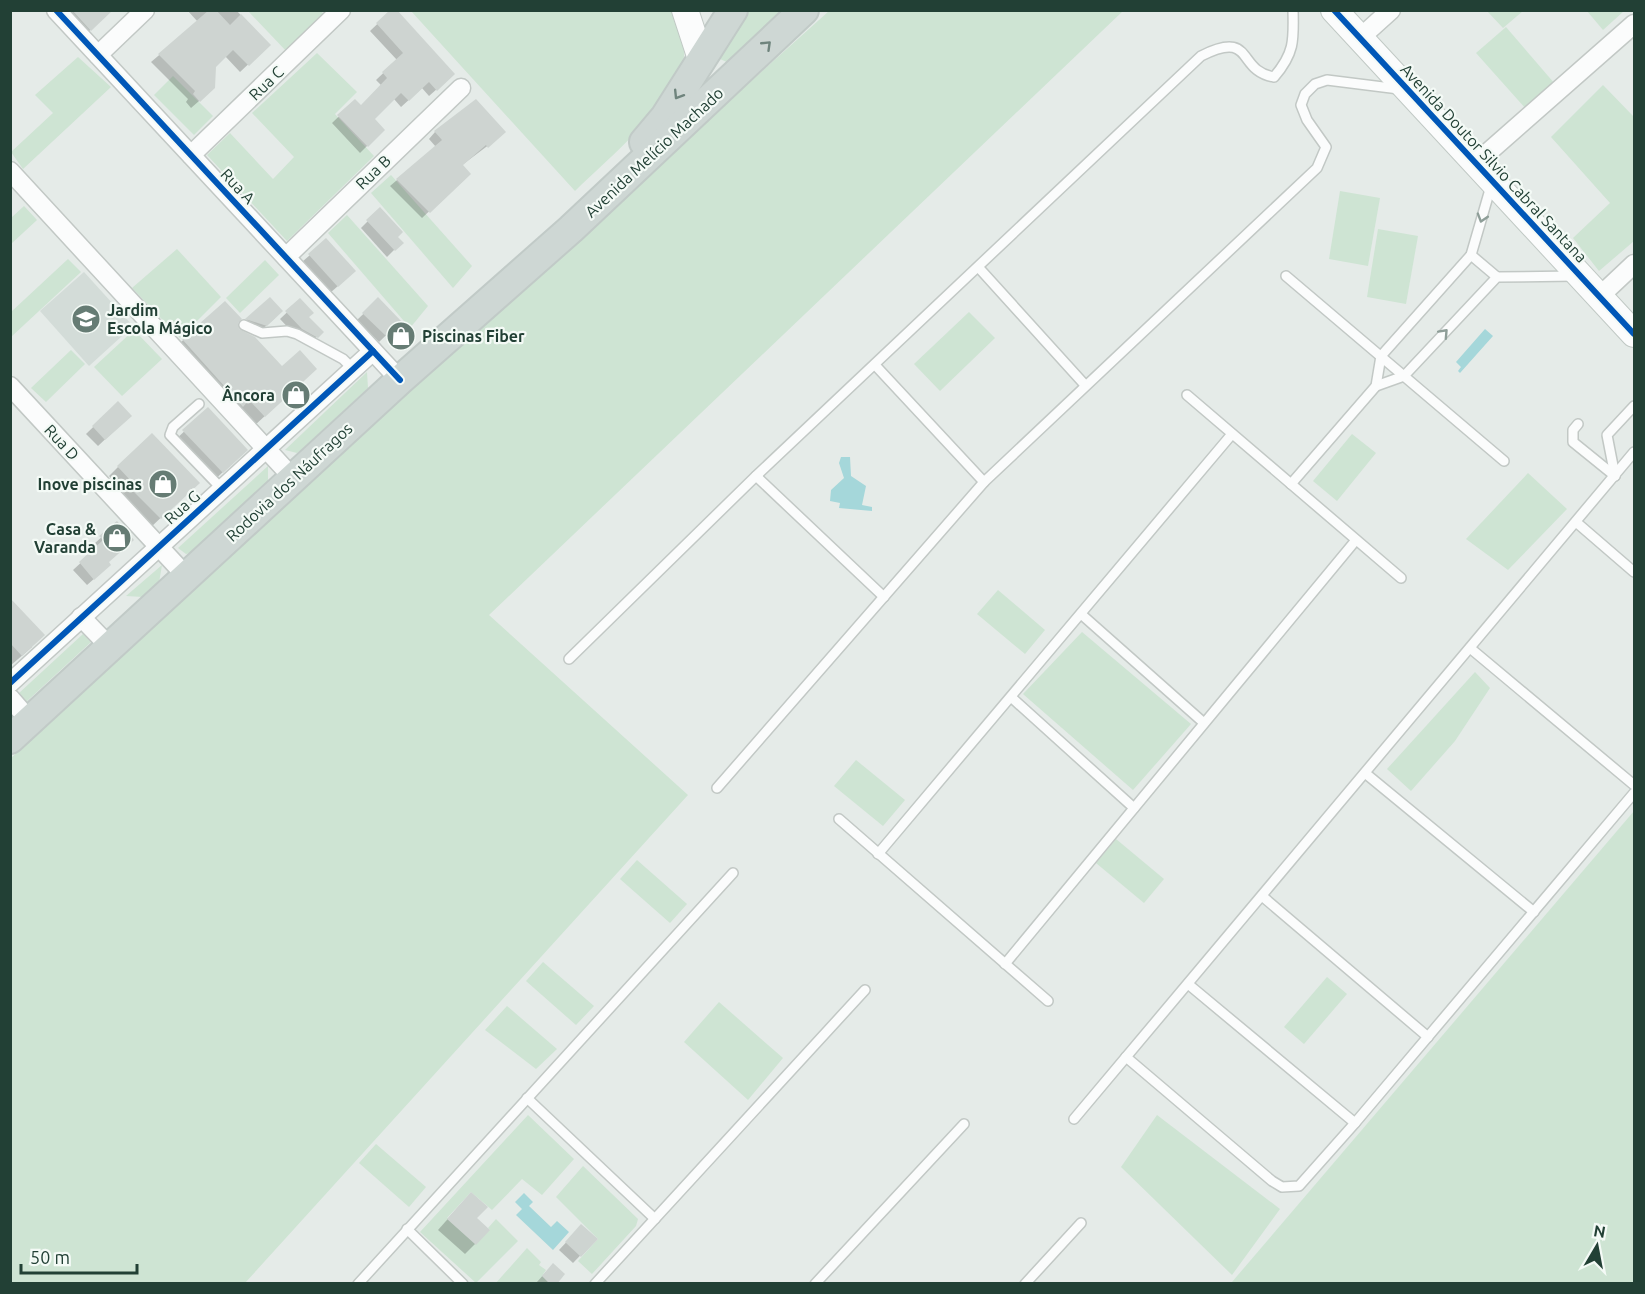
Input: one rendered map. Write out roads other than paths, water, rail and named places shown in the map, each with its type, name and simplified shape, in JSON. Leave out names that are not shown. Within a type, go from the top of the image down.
[{"type":"main road","name":"Avenida Melício Machado","points":[[571,229],[664,117],[734,10]]},
{"type":"main road","name":"Avenida Melício Machado","points":[[571,229],[804,10]]},
{"type":"main road","points":[[701,59],[707,70],[713,74],[725,78],[735,76]]},
{"type":"main road","name":"Rodovia dos Náufragos","points":[[20,730],[400,380],[571,229]]},
{"type":"street","name":"Rua A","points":[[56,10],[400,380]]},
{"type":"street","points":[[98,55],[145,10]]},
{"type":"street","name":"Rua C","points":[[191,155],[341,10]]},
{"type":"street","points":[[686,10],[701,59]]},
{"type":"street","name":"Avenida Doutor Silvio Cabral Santana","points":[[1334,10],[1635,334]]},
{"type":"street","points":[[1360,38],[1391,10]]},
{"type":"street","points":[[1484,172],[1635,24]]},
{"type":"street","name":"Rua B","points":[[286,257],[461,88]]},
{"type":"street","points":[[10,171],[293,478]]},
{"type":"street","points":[[1600,296],[1635,264]]},
{"type":"street","name":"Rua G","points":[[10,683],[373,351]]},
{"type":"street","name":"Rua D","points":[[10,386],[187,577]]},
{"type":"street","points":[[81,617],[110,647]]},
{"type":"street","points":[[10,698],[20,730]]},
{"type":"lane","points":[[569,659],[756,476],[1201,56],[1227,45],[1235,46],[1264,76],[1274,77],[1289,60],[1294,37],[1293,10]]},
{"type":"lane","points":[[717,788],[984,482],[1317,168],[1326,147],[1307,120],[1301,105],[1305,94],[1315,84],[1328,80],[1408,90]]},
{"type":"lane","points":[[1376,386],[1381,356],[1471,255],[1484,172]]},
{"type":"lane","points":[[1471,255],[1497,277],[1580,276]]},
{"type":"lane","points":[[978,268],[1085,385]]},
{"type":"lane","points":[[1286,276],[1504,461]]},
{"type":"lane","points":[[1291,484],[1376,386],[1404,376],[1497,277]]},
{"type":"lane","points":[[244,325],[262,333],[287,331],[297,334],[343,359],[353,369]]},
{"type":"lane","points":[[875,365],[984,482]]},
{"type":"lane","points":[[1187,395],[1401,578]]},
{"type":"lane","points":[[199,404],[173,427],[170,435],[222,489]]},
{"type":"lane","points":[[1615,476],[1607,435],[1635,406]]},
{"type":"lane","points":[[1578,424],[1574,430],[1573,442],[1615,476]]},
{"type":"lane","points":[[878,854],[1232,434]]},
{"type":"lane","points":[[1074,1119],[1635,452]]},
{"type":"lane","points":[[756,476],[884,597]]},
{"type":"lane","points":[[1576,522],[1635,572]]},
{"type":"lane","points":[[1005,964],[1356,540]]},
{"type":"lane","points":[[1080,614],[1204,723]]},
{"type":"lane","points":[[1470,648],[1635,785]]},
{"type":"lane","points":[[1011,697],[1134,808]]},
{"type":"lane","points":[[1365,773],[1534,912]]},
{"type":"lane","points":[[1126,1057],[1272,1181],[1282,1187],[1304,1182],[1635,793]]},
{"type":"lane","points":[[838,819],[1048,1001]]},
{"type":"lane","points":[[358,1284],[733,873]]},
{"type":"lane","points":[[1262,896],[1428,1037]]},
{"type":"lane","points":[[1188,984],[1355,1123]]},
{"type":"lane","points":[[596,1284],[865,990]]},
{"type":"lane","points":[[527,1098],[655,1219]]},
{"type":"lane","points":[[816,1284],[964,1124]]},
{"type":"lane","points":[[1025,1284],[1081,1222]]},
{"type":"lane","points":[[407,1229],[463,1284]]},
{"type":"water","points":[[1485,329],[1493,336],[1460,373],[1458,371],[1461,367],[1456,362]]},
{"type":"water","points":[[841,457],[850,457],[851,476],[866,486],[862,505],[872,507],[872,511],[839,508],[840,503],[830,501],[831,490],[844,478],[839,463]]},
{"type":"water","points":[[524,1193],[533,1202],[529,1206],[551,1227],[557,1221],[569,1232],[553,1250],[516,1215],[522,1209],[515,1202]]},
{"type":"place","name":"Jardim Escola Mágico","points":[[86,319]]},
{"type":"place","name":"Piscinas Fiber","points":[[401,336]]},
{"type":"place","name":"Âncora","points":[[296,395]]},
{"type":"place","name":"Inove piscinas","points":[[163,484]]},
{"type":"place","name":"Casa & Varanda","points":[[117,538]]}]
